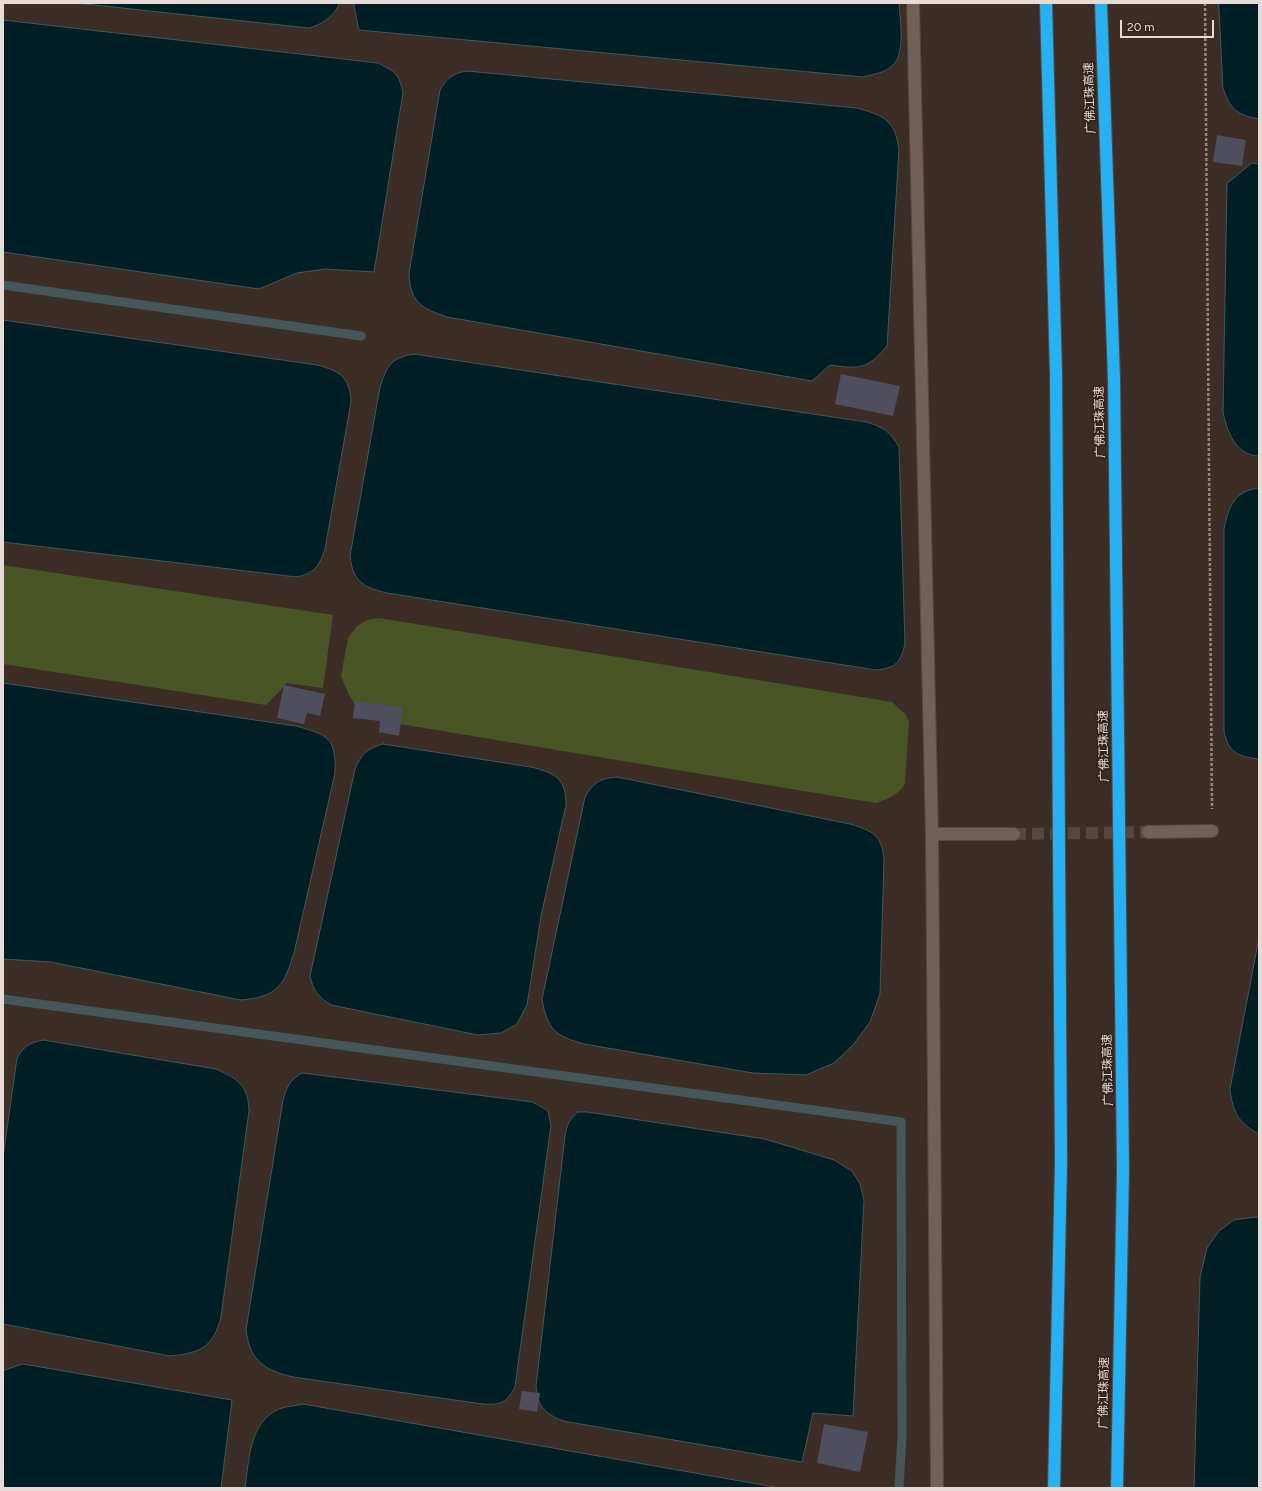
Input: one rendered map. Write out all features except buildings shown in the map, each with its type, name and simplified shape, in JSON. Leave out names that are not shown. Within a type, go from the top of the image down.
[{"type":"highway","points":[[1046,3],[1056,374],[1061,1163],[1054,1488]]},
{"type":"highway","name":"广佛江珠高速","points":[[1101,3],[1114,380],[1123,1154],[1117,1488]]},
{"type":"street","points":[[913,3],[932,834],[938,1488]]},
{"type":"street","points":[[1148,832],[1212,831]]},
{"type":"street","points":[[932,834],[1014,834]]},
{"type":"path","points":[[1205,3],[1212,831]]},
{"type":"green space","points":[[3,565],[333,615],[323,688],[287,683],[266,705],[3,664]]},
{"type":"green space","points":[[379,618],[892,702],[906,715],[909,722],[905,784],[896,794],[876,803],[376,720],[357,708],[348,693],[341,676],[348,638],[357,626],[367,620]]},
{"type":"water","points":[[76,3],[340,3],[328,19],[310,28]]},
{"type":"water","points":[[354,3],[899,3],[901,45],[896,61],[892,66],[882,72],[863,77],[359,30]]},
{"type":"water","points":[[1219,3],[1259,3],[1259,119],[1235,110],[1228,101],[1223,88]]},
{"type":"water","points":[[3,20],[378,63],[392,71],[400,81],[403,93],[374,272],[325,269],[297,273],[259,289],[3,252]]},
{"type":"water","points":[[467,71],[857,108],[882,117],[895,132],[899,150],[887,346],[874,360],[868,364],[855,367],[830,365],[812,381],[447,317],[424,307],[412,291],[409,273],[440,90],[445,82],[451,77],[458,73]]},
{"type":"water","points":[[1252,163],[1259,164],[1259,456],[1251,455],[1238,447],[1227,427],[1223,412],[1227,184]]},
{"type":"water","points":[[3,320],[317,365],[332,370],[342,376],[346,381],[351,402],[325,549],[321,560],[315,568],[307,574],[296,577],[3,542]]},
{"type":"water","points":[[414,354],[866,422],[886,430],[899,447],[905,644],[899,660],[893,666],[876,670],[387,593],[366,586],[357,578],[351,565],[350,556],[380,387],[391,364],[400,358]]},
{"type":"water","points":[[1259,488],[1259,759],[1245,757],[1231,749],[1224,731],[1224,529],[1228,513],[1238,496],[1244,492]]},
{"type":"water","points":[[3,683],[296,726],[316,732],[328,739],[334,752],[335,773],[294,953],[287,974],[277,988],[271,993],[263,996],[241,1000],[51,962],[3,959]]},
{"type":"water","points":[[383,744],[531,767],[547,772],[558,778],[564,789],[566,805],[541,916],[527,1005],[517,1024],[501,1033],[478,1035],[331,1005],[319,996],[313,985],[310,976],[355,769],[360,759],[366,752],[373,747]]},
{"type":"water","points":[[617,777],[850,824],[865,829],[875,835],[881,845],[884,860],[880,994],[870,1022],[853,1045],[834,1063],[806,1075],[753,1073],[584,1044],[566,1038],[554,1030],[550,1025],[544,1010],[542,999],[585,797],[591,788],[601,780]]},
{"type":"water","points":[[1259,938],[1259,1134],[1241,1121],[1235,1111],[1230,1090]]},
{"type":"water","points":[[43,1040],[216,1069],[236,1080],[247,1095],[249,1111],[221,1317],[214,1336],[204,1347],[197,1351],[170,1356],[3,1324],[3,1157],[17,1058],[27,1046],[34,1042]]},
{"type":"water","points":[[302,1073],[533,1102],[548,1111],[551,1125],[515,1387],[509,1397],[503,1402],[483,1404],[293,1377],[266,1367],[255,1357],[248,1341],[246,1330],[283,1100],[290,1084]]},
{"type":"water","points":[[578,1112],[587,1112],[765,1139],[834,1160],[852,1171],[860,1184],[864,1200],[853,1416],[813,1413],[802,1462],[563,1421],[551,1415],[540,1404],[536,1386],[565,1136],[569,1122]]},
{"type":"water","points":[[1259,1217],[1259,1488],[1194,1488],[1200,1277],[1207,1248],[1219,1231],[1234,1220]]},
{"type":"water","points":[[23,1364],[232,1400],[221,1488],[3,1488],[3,1371]]},
{"type":"water","points":[[303,1404],[780,1488],[245,1488],[252,1443],[262,1423],[269,1415],[279,1409]]},
{"type":"waterway","points":[[3,285],[361,336]]},
{"type":"waterway","points":[[3,999],[901,1122],[902,1436],[899,1488]]},
{"type":"tunnel","points":[[1014,834],[1148,832]]}]
